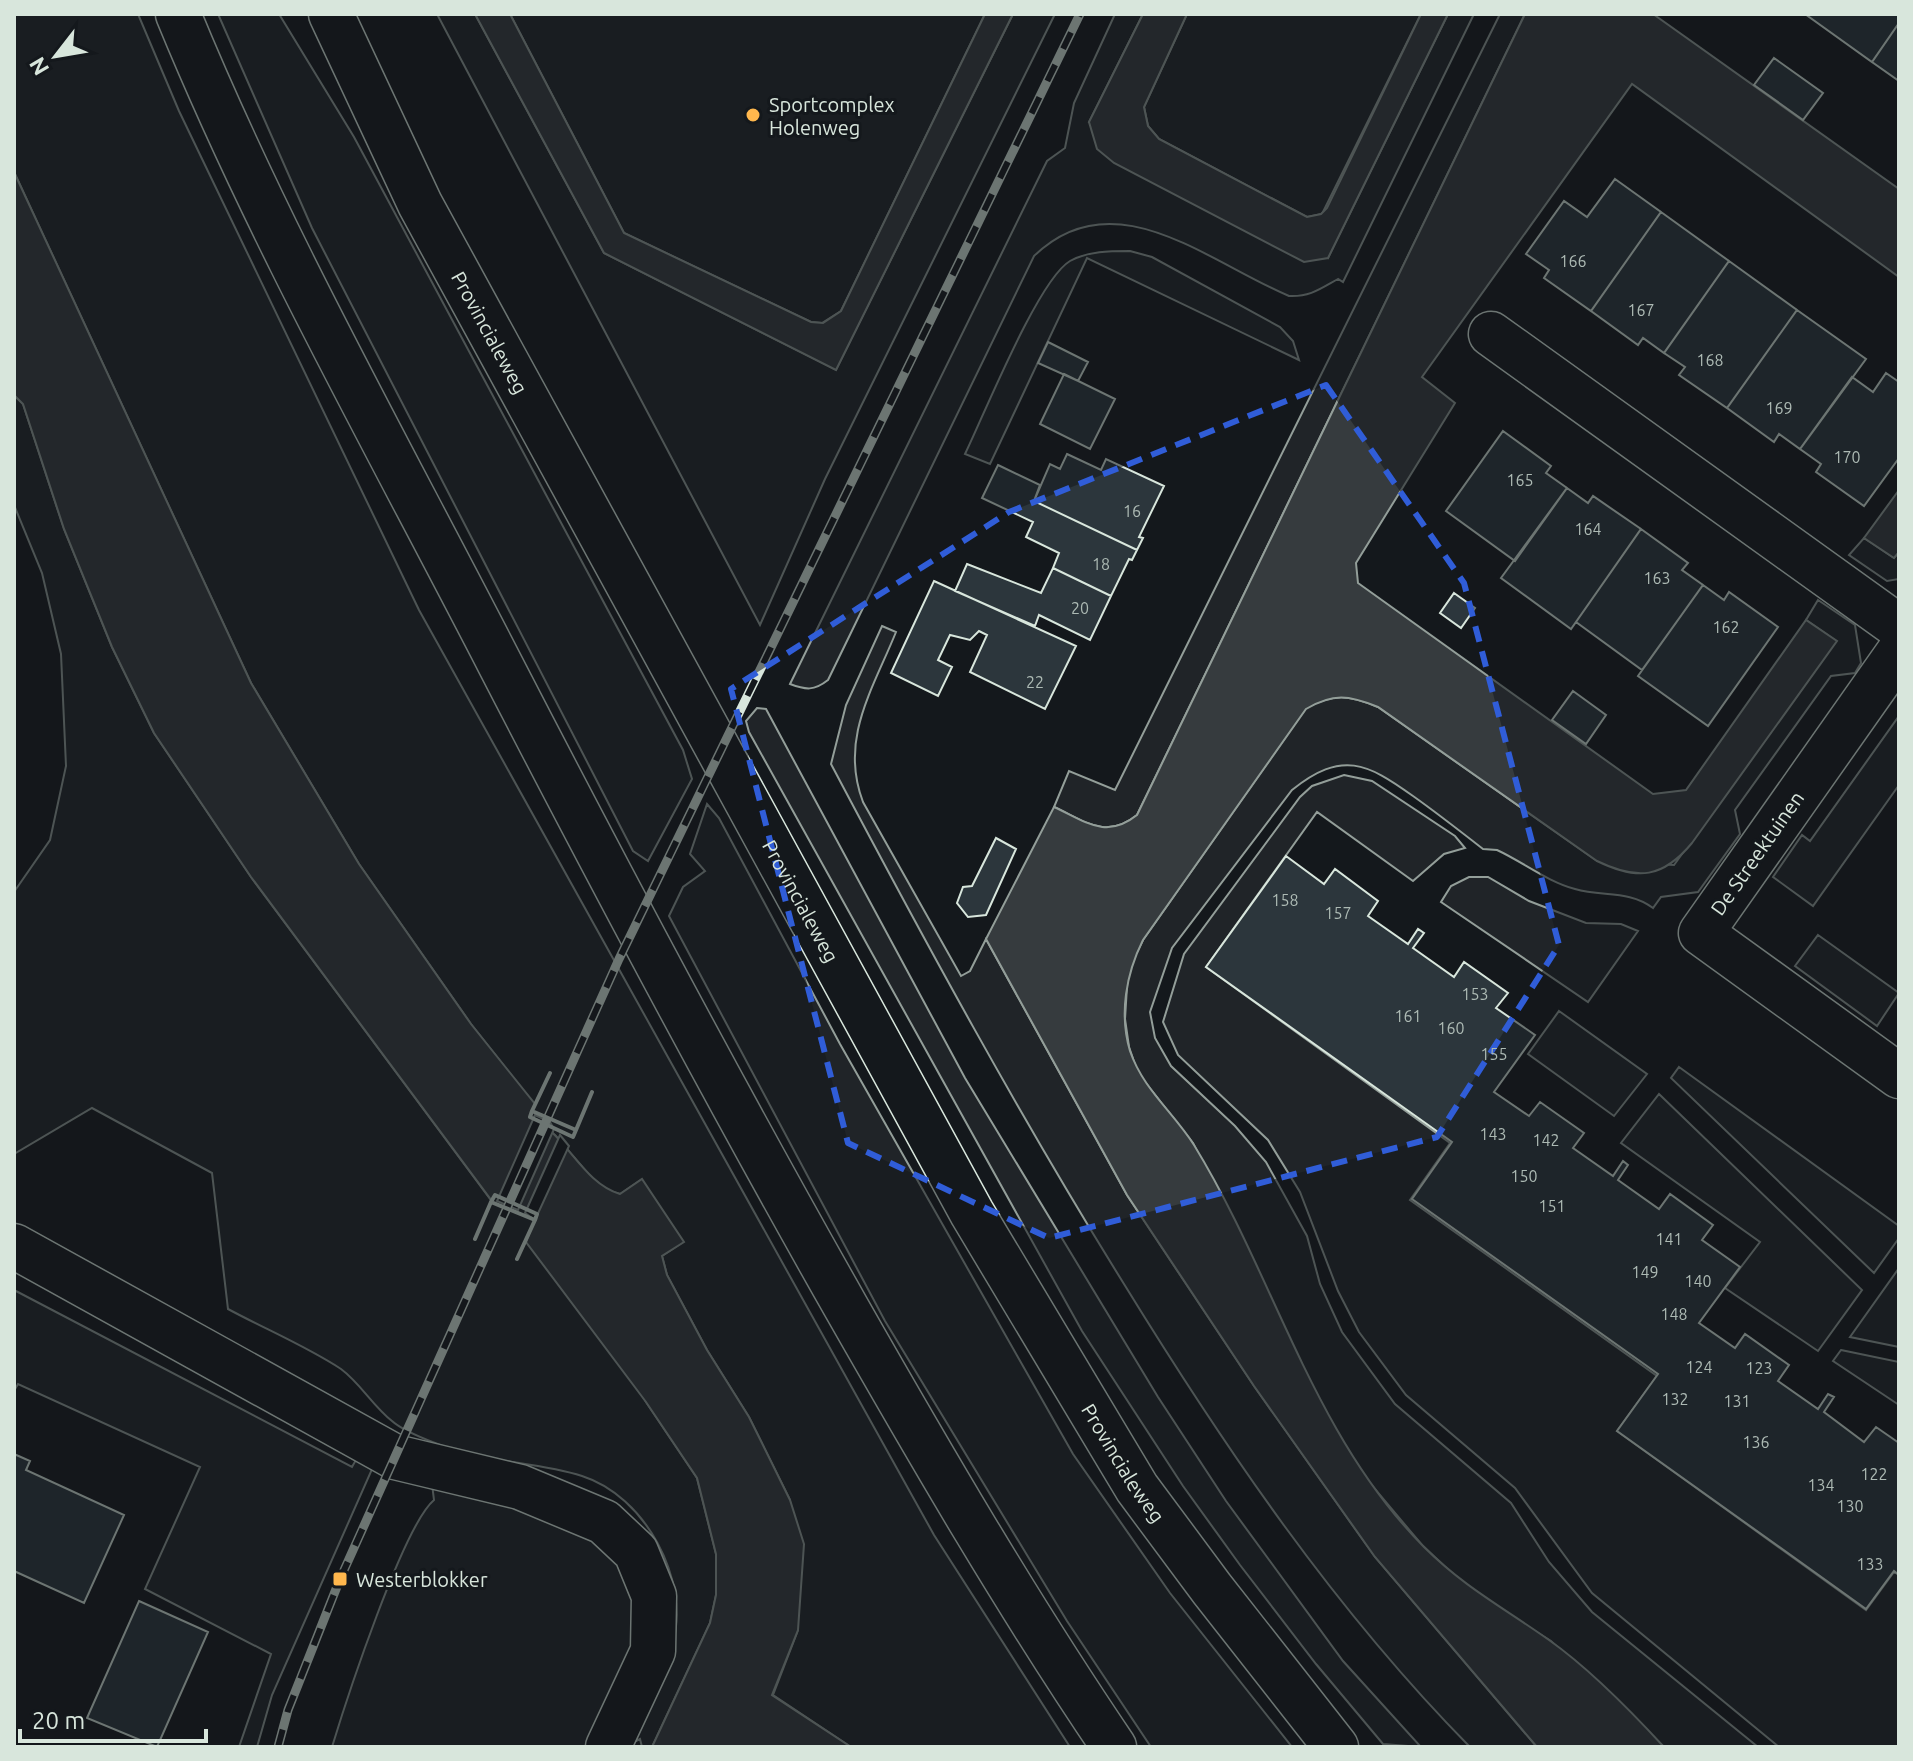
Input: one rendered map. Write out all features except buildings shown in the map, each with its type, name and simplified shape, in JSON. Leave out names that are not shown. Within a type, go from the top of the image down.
[{"type":"main road","points":[[178,14],[212,99],[315,304],[716,1076],[961,1509],[1114,1747]]},
{"type":"main road","name":"Provincialeweg","points":[[331,14],[420,204],[972,1213],[1137,1488],[1336,1747]]},
{"type":"main road","points":[[1491,334],[1899,627]]},
{"type":"main road","name":"De Streektuinen","points":[[1899,652],[1701,933],[1899,1076]]},
{"type":"main road","points":[[14,1246],[395,1457],[520,1487],[604,1522],[636,1552],[654,1596],[653,1651],[608,1747]]},
{"type":"highlighted area","points":[[1326,385],[1464,583],[1559,945],[1437,1137],[1049,1238],[848,1143],[731,689],[1009,512]]},
{"type":"shaded area","points":[[14,14],[138,14],[179,111],[419,610],[934,1535],[1070,1747],[851,1747],[773,1695],[798,1630],[790,1500],[749,1417],[707,1350],[667,1275],[662,1256],[683,1242],[641,1180],[620,1194],[607,1190],[591,1177],[555,1135],[530,1117],[522,1089],[471,1024],[359,864],[251,683],[14,172]]},
{"type":"shaded area","points":[[218,14],[279,14],[354,137],[683,750],[692,779],[648,861],[633,851],[312,228]]},
{"type":"shaded area","points":[[437,14],[475,14],[604,253],[836,370],[1013,14],[1055,14],[825,479],[760,625]]},
{"type":"shaded area","points":[[475,14],[510,14],[624,233],[811,322],[823,323],[841,311],[985,14],[1013,14],[836,370],[604,253]]},
{"type":"shaded area","name":"Sportcomplex Holenweg","points":[[510,14],[985,14],[841,311],[822,323],[811,322],[624,233]]},
{"type":"shaded area","points":[[1115,14],[1143,14],[1089,122],[1328,258],[1448,14],[1474,14],[1343,282],[1338,279],[1309,294],[1289,296],[1194,248],[1128,225],[1096,225],[1065,234],[1034,256],[828,680],[810,688],[790,684],[1047,161],[1065,148],[1074,103]]},
{"type":"shaded area","points":[[1143,14],[1187,14],[1144,107],[1148,126],[1159,139],[1307,217],[1321,214],[1327,208],[1421,14],[1448,14],[1328,258],[1304,262],[1114,163],[1097,149],[1089,122]]},
{"type":"shaded area","points":[[1187,14],[1421,14],[1322,214],[1307,217],[1159,139],[1148,126],[1144,107]]},
{"type":"shaded area","points":[[1500,14],[1525,14],[1137,815],[1126,822],[1105,827],[1054,807],[1069,771],[1115,790]]},
{"type":"shaded area","points":[[1525,14],[1653,14],[1899,189],[1899,277],[1632,84],[1422,377],[1455,403],[1356,563],[1358,583],[1653,794],[1686,790],[1806,620],[1837,641],[1692,843],[1671,863],[1649,873],[1625,872],[1597,861],[1378,707],[1358,700],[1333,698],[1306,709],[1143,940],[1132,966],[1126,994],[1125,1023],[1136,1065],[1150,1089],[1194,1145],[1223,1196],[1323,1405],[1385,1503],[1439,1561],[1579,1664],[1664,1747],[1537,1747],[1375,1557],[1254,1386],[1127,1195],[986,939],[1054,807],[1105,827],[1126,822],[1137,815]]},
{"type":"shaded area","points":[[14,172],[251,683],[359,864],[471,1024],[535,1104],[530,1117],[554,1134],[584,1169],[606,1188],[620,1194],[642,1179],[684,1242],[662,1256],[667,1275],[707,1350],[749,1417],[790,1500],[804,1544],[798,1630],[772,1695],[851,1747],[652,1747],[710,1623],[716,1595],[716,1554],[697,1478],[646,1402],[526,1242],[537,1214],[495,1195],[492,1201],[251,877],[154,733],[112,647],[64,529],[23,404],[14,395]]},
{"type":"shaded area","points":[[1130,251],[1152,257],[1280,327],[1293,341],[1299,360],[1087,258],[990,464],[965,454],[1028,320],[1057,273],[1070,261],[1084,255]]},
{"type":"shaded area","points":[[14,395],[23,404],[64,529],[112,647],[154,733],[251,877],[491,1200],[495,1195],[537,1214],[646,1402],[697,1478],[716,1554],[716,1595],[710,1623],[652,1747],[642,1747],[640,1739],[636,1741],[637,1727],[673,1643],[677,1618],[675,1593],[658,1543],[625,1502],[605,1486],[582,1476],[453,1450],[412,1434],[385,1415],[341,1369],[228,1309],[212,1173],[92,1108],[14,1154],[14,892],[50,840],[66,766],[61,654],[42,573],[14,505]]},
{"type":"shaded area","points":[[1899,490],[1899,552],[1894,558],[1864,538]]},
{"type":"shaded area","points":[[1864,538],[1894,558],[1899,552],[1899,579],[1887,581],[1849,555]]},
{"type":"shaded area","points":[[1818,600],[1855,625],[1861,663],[1855,673],[1831,676],[1735,810],[1740,834],[1698,892],[1661,897],[1653,908],[1635,899],[1565,886],[1497,850],[1483,849],[1422,802],[1368,769],[1340,766],[1326,769],[1292,790],[1172,948],[1150,1012],[1155,1038],[1171,1066],[1235,1126],[1266,1162],[1307,1236],[1320,1284],[1342,1332],[1395,1404],[1511,1503],[1549,1562],[1592,1612],[1758,1747],[1664,1747],[1551,1641],[1471,1591],[1422,1545],[1369,1482],[1332,1426],[1193,1143],[1138,1073],[1129,1047],[1125,1019],[1128,970],[1143,940],[1306,708],[1333,698],[1350,698],[1378,707],[1597,861],[1674,865],[1836,641],[1806,620]]},
{"type":"shaded area","points":[[882,626],[896,632],[862,715],[855,757],[857,779],[863,802],[961,976],[970,971],[986,939],[1127,1195],[1254,1386],[1375,1557],[1537,1747],[1470,1747],[1373,1640],[1327,1583],[1242,1466],[1162,1345],[1047,1156],[831,764],[846,705]]},
{"type":"shaded area","points":[[757,708],[766,709],[965,1078],[1158,1397],[1226,1501],[1343,1661],[1421,1747],[1383,1744],[1316,1664],[1183,1486],[1082,1331],[749,732],[746,721]]},
{"type":"shaded area","points":[[1899,716],[1899,785],[1813,906],[1773,877],[1802,835],[1810,841]]},
{"type":"shaded area","points":[[1344,775],[1372,781],[1455,836],[1465,848],[1444,854],[1413,881],[1317,812],[1206,967],[1450,1143],[1410,1200],[1657,1376],[1617,1431],[1866,1610],[1894,1572],[1899,1575],[1899,1747],[1779,1747],[1592,1593],[1515,1488],[1406,1395],[1359,1332],[1338,1291],[1300,1192],[1268,1140],[1178,1055],[1163,1022],[1184,954],[1300,797],[1312,786]]},
{"type":"shaded area","points":[[707,804],[719,818],[840,1044],[1073,1454],[1170,1593],[1292,1747],[1151,1747],[1067,1621],[885,1321],[669,916],[683,887],[705,871],[690,854]]},
{"type":"shaded area","points":[[1469,877],[1488,877],[1529,901],[1586,923],[1621,924],[1638,931],[1588,1002],[1441,902],[1451,886]]},
{"type":"shaded area","points":[[1818,935],[1899,993],[1877,1026],[1795,966]]},
{"type":"shaded area","points":[[1559,1011],[1647,1074],[1614,1116],[1528,1054]]},
{"type":"shaded area","points":[[1679,1067],[1899,1226],[1899,1238],[1874,1273],[1671,1078]]},
{"type":"shaded area","points":[[1659,1094],[1862,1290],[1818,1351],[1725,1288],[1760,1242],[1621,1143]]},
{"type":"shaded area","points":[[1899,1268],[1899,1347],[1850,1337]]},
{"type":"shaded area","points":[[14,1290],[352,1467],[357,1458],[373,1467],[272,1695],[257,1747],[239,1747],[271,1654],[145,1589],[200,1467],[18,1384],[14,1391]]},
{"type":"shaded area","points":[[1841,1350],[1899,1362],[1899,1405],[1833,1361]]},
{"type":"shaded area","points":[[432,1484],[517,1505],[601,1543],[627,1572],[640,1628],[595,1747],[332,1747],[392,1577],[421,1516],[434,1500]]},
{"type":"pier","points":[[535,1115],[550,1122],[554,1129],[518,1210],[497,1201]]},
{"type":"pier","points":[[560,1135],[569,1146],[535,1220],[525,1213]]},
{"type":"railway","points":[[278,1747],[288,1710],[340,1579],[619,959],[1080,14]]},
{"type":"wall","points":[[550,1073],[532,1111],[576,1130],[592,1092]]},
{"type":"wall","points":[[532,1111],[530,1117],[573,1137],[576,1130]]},
{"type":"wall","points":[[491,1202],[495,1195],[537,1214],[535,1220]]},
{"type":"wall","points":[[475,1239],[491,1202],[535,1220],[517,1259]]},
{"type":"place","name":"Sportcomplex Holenweg","points":[[753,115]]},
{"type":"place","name":"Westerblokker","points":[[340,1579]]}]
